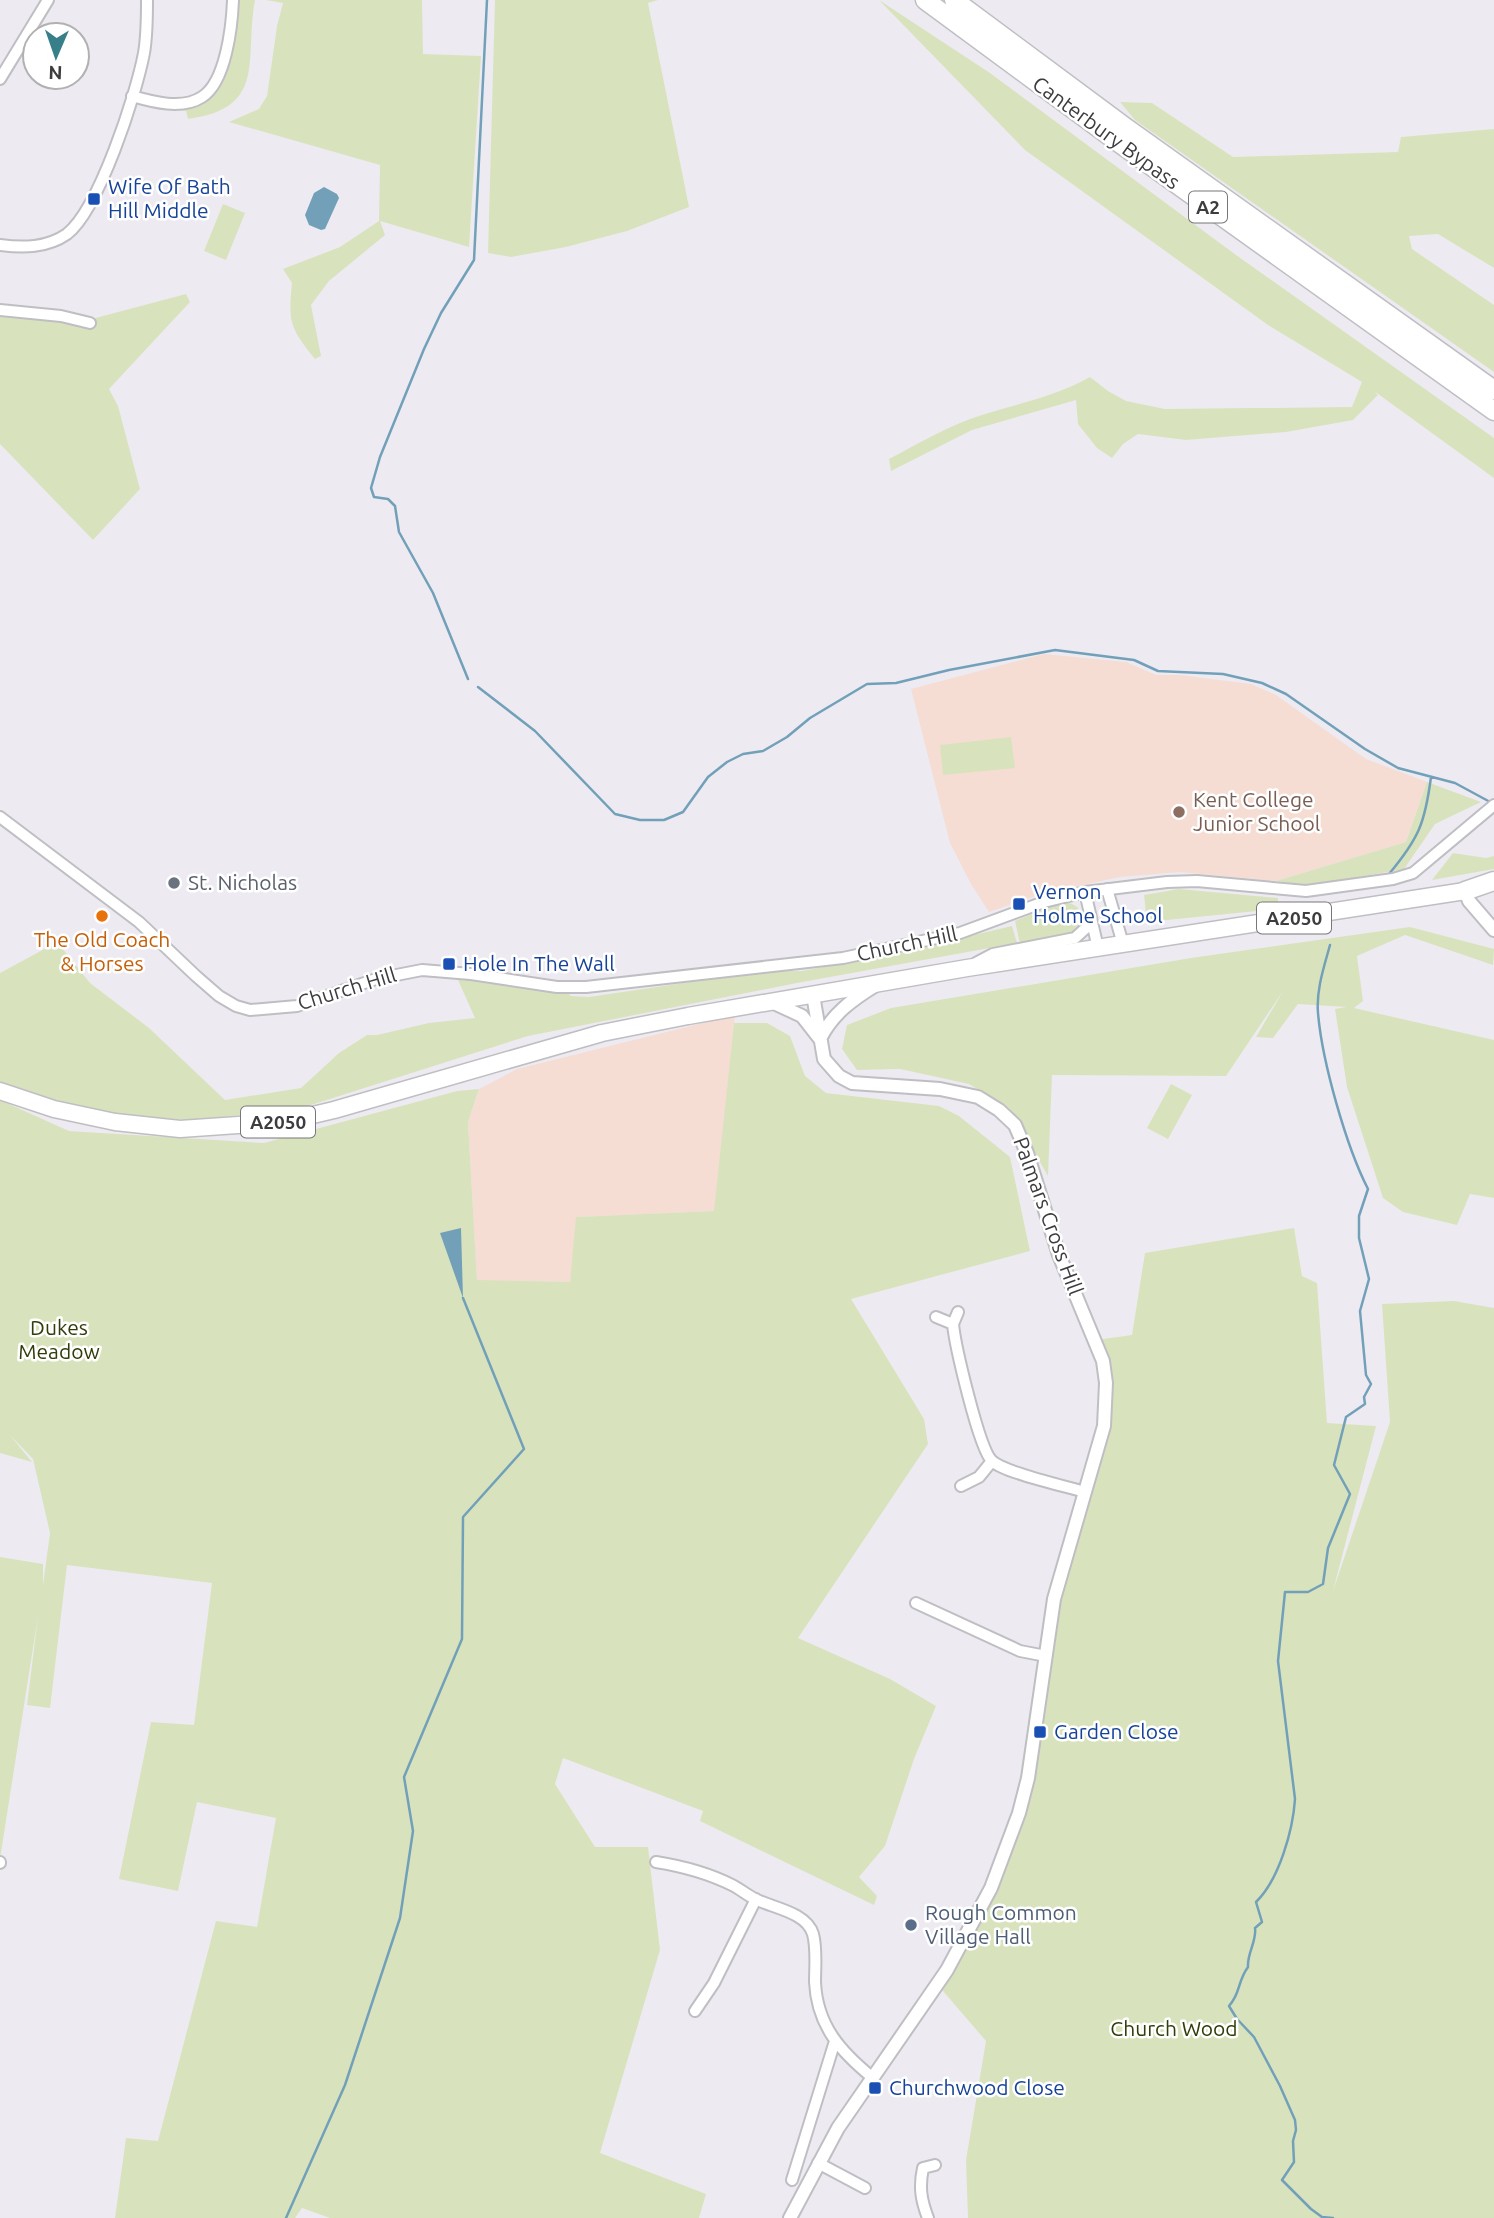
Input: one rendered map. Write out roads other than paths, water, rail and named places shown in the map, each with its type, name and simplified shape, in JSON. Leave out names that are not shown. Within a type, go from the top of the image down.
[{"type":"highway","name":"Canterbury Bypass","points":[[925,0],[1126,148],[1494,411]]},
{"type":"highway","name":"Canterbury Bypass","points":[[954,0],[1136,135],[1494,390]]},
{"type":"highway","points":[[1465,891],[1494,881]]},
{"type":"highway","points":[[1465,891],[1494,893]]},
{"type":"main road","name":"A2050","points":[[0,1091],[54,1109],[115,1122],[180,1129],[283,1122],[602,1034],[967,968],[1465,891]]},
{"type":"street","points":[[0,79],[48,0]]},
{"type":"street","points":[[0,246],[47,244],[65,235],[79,221],[92,200],[132,96],[145,49],[147,0]]},
{"type":"street","points":[[132,96],[170,103],[193,101],[207,93],[216,79],[232,29],[233,0]]},
{"type":"street","points":[[0,310],[61,316],[90,323]]},
{"type":"street","name":"Church Hill","points":[[0,817],[139,922],[219,996],[236,1006],[250,1010],[297,1006],[405,971],[471,974],[546,986],[586,987],[843,958],[960,933],[1044,902],[1085,892],[1167,881],[1197,881],[1306,891],[1393,879],[1413,873],[1492,807]]},
{"type":"street","points":[[1107,889],[1124,944]]},
{"type":"street","points":[[1465,891],[1469,901],[1494,930]]},
{"type":"street","points":[[1085,892],[1098,948]]},
{"type":"street","points":[[967,968],[993,954],[1075,938],[1086,928],[1090,919]]},
{"type":"street","points":[[771,1002],[788,1007],[802,1016],[820,1039],[827,1025],[838,1013],[852,1000],[879,984]]},
{"type":"street","name":"Palmars Cross Hill","points":[[790,2218],[838,2128],[947,1970],[992,1888],[1019,1813],[1028,1778],[1054,1599],[1104,1426],[1106,1383],[1102,1361],[1059,1255],[1027,1153],[1014,1125],[999,1110],[978,1097],[940,1089],[846,1081],[832,1070],[824,1059],[813,995]]},
{"type":"street","points":[[958,1312],[953,1324],[979,1431],[992,1461],[1085,1492]]},
{"type":"street","points":[[936,1317],[953,1324]]},
{"type":"street","points":[[961,1486],[979,1477],[992,1461]]},
{"type":"street","points":[[916,1604],[1020,1651],[1046,1656]]},
{"type":"street","points":[[656,1862],[676,1865],[730,1884],[756,1899],[801,1918],[809,1927],[815,1948],[816,2002],[820,2015],[835,2041],[852,2061],[873,2078]]},
{"type":"street","points":[[695,2011],[714,1983],[756,1899]]},
{"type":"street","points":[[792,2180],[835,2041]]},
{"type":"street","points":[[803,2151],[865,2188]]},
{"type":"street","points":[[928,2218],[920,2184],[923,2168],[936,2165]]},
{"type":"water","points":[[324,187],[339,198],[325,229],[321,230],[309,225],[305,215],[314,193]]},
{"type":"water","points":[[461,1228],[463,1298],[440,1233]]},
{"type":"waterway","points":[[468,679],[433,593],[399,532],[395,506],[388,499],[374,497],[371,488],[380,457],[424,349],[441,313],[474,260],[487,0]]},
{"type":"waterway","points":[[478,687],[535,731],[615,814],[640,820],[664,820],[683,812],[708,777],[727,762],[743,754],[763,751],[787,737],[810,718],[867,684],[896,683],[1055,650],[1134,660],[1158,671],[1223,674],[1262,683],[1286,694],[1365,749],[1398,768],[1455,783],[1492,803]]},
{"type":"waterway","points":[[1389,874],[1419,829],[1431,777]]},
{"type":"waterway","points":[[1330,945],[1319,987],[1318,1013],[1324,1055],[1336,1103],[1351,1150],[1368,1189],[1359,1216],[1359,1238],[1369,1279],[1360,1311],[1366,1375],[1371,1384],[1364,1397],[1365,1404],[1346,1417],[1334,1465],[1350,1494],[1328,1548],[1323,1584],[1308,1592],[1285,1592],[1278,1661],[1295,1799],[1294,1811],[1278,1868],[1256,1902],[1262,1922],[1255,1928],[1248,1967],[1229,2006],[1254,2037],[1295,2120],[1294,2162],[1282,2180],[1311,2209],[1322,2217],[1333,2218]]},
{"type":"waterway","points":[[286,2218],[345,2085],[400,1918],[413,1831],[404,1777],[462,1639],[463,1517],[524,1449],[463,1298]]},
{"type":"place","name":"Wife Of Bath Hill Middle","points":[[94,199]]},
{"type":"place","name":"Kent College Junior School","points":[[1179,812]]},
{"type":"place","name":"St. Nicholas","points":[[174,883]]},
{"type":"place","name":"Vernon Holme School","points":[[1019,904]]},
{"type":"place","name":"The Old Coach & Horses","points":[[102,916]]},
{"type":"place","name":"Hole In The Wall","points":[[449,964]]},
{"type":"place","name":"Garden Close","points":[[1040,1732]]},
{"type":"place","name":"Rough Common Village Hall","points":[[911,1925]]},
{"type":"place","name":"Churchwood Close","points":[[875,2088]]},
{"type":"park label","name":"Dukes Meadow","points":[[59,1340]]},
{"type":"park label","name":"Church Wood","points":[[1174,2029]]}]
